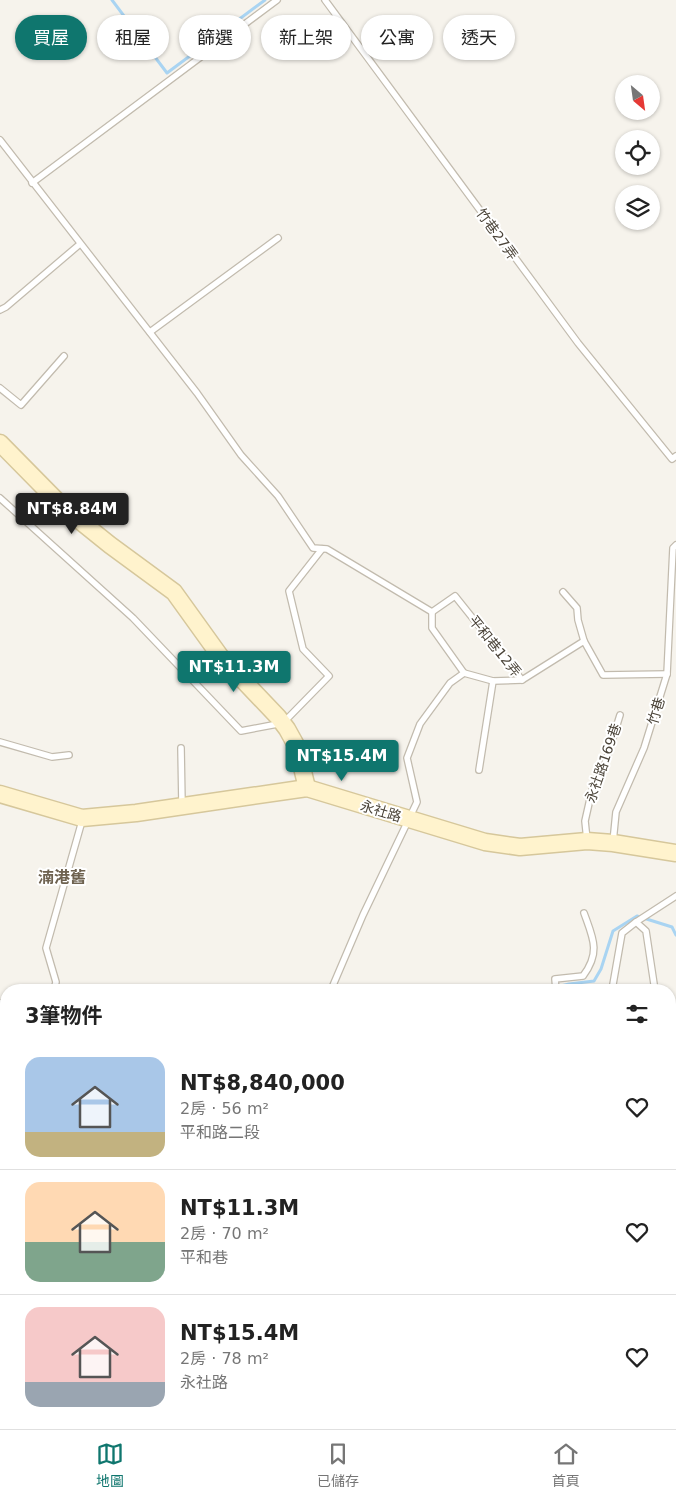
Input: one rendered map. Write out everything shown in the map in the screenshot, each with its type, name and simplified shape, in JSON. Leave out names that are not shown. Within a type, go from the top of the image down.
[{"type":"street","points":[[0,443],[64,508],[174,592],[220,656],[283,723],[297,747],[307,788]]},
{"type":"street","name":"永社路","points":[[0,794],[82,818],[136,813],[307,788],[485,842],[520,847],[587,841],[676,853]]},
{"type":"lane","points":[[32,183],[277,0]]},
{"type":"lane","name":"竹巷27弄","points":[[325,0],[578,343],[672,459],[676,456]]},
{"type":"lane","points":[[0,140],[197,392],[241,455],[278,496],[313,548],[327,549],[432,612],[432,628],[464,673],[493,681],[522,680]]},
{"type":"lane","points":[[150,332],[278,238]]},
{"type":"lane","points":[[0,310],[6,307],[80,244]]},
{"type":"lane","points":[[0,388],[21,405],[64,356]]},
{"type":"lane","points":[[0,498],[133,618],[240,730],[283,723],[329,676],[303,649],[289,591],[322,548]]},
{"type":"lane","name":"竹巷","points":[[613,843],[616,812],[644,748],[667,674],[673,548],[676,545]]},
{"type":"lane","points":[[563,592],[577,608],[578,620],[584,641],[604,675],[667,674]]},
{"type":"lane","name":"平和巷12弄","points":[[432,612],[455,596],[522,680],[584,641]]},
{"type":"lane","points":[[334,984],[363,915],[417,802],[407,758],[420,724],[450,683],[464,673]]},
{"type":"lane","points":[[479,770],[493,681]]},
{"type":"lane","name":"永社路169巷","points":[[587,841],[585,821],[592,790],[600,780],[620,714]]},
{"type":"lane","points":[[0,742],[52,757],[69,755]]},
{"type":"lane","points":[[181,748],[182,806]]},
{"type":"lane","points":[[56,984],[46,948],[82,818]]},
{"type":"lane","points":[[613,984],[622,933],[636,921],[676,896]]},
{"type":"lane","points":[[555,984],[555,979],[583,976],[592,964],[594,943],[584,913]]},
{"type":"lane","points":[[636,921],[646,931],[654,984]]},
{"type":"waterway","points":[[112,0],[167,73],[265,0]]},
{"type":"waterway","points":[[569,984],[594,981],[601,969],[613,931],[637,916],[672,927],[676,935]]},
{"type":"district","name":"湳港舊","points":[[62,877]]}]
